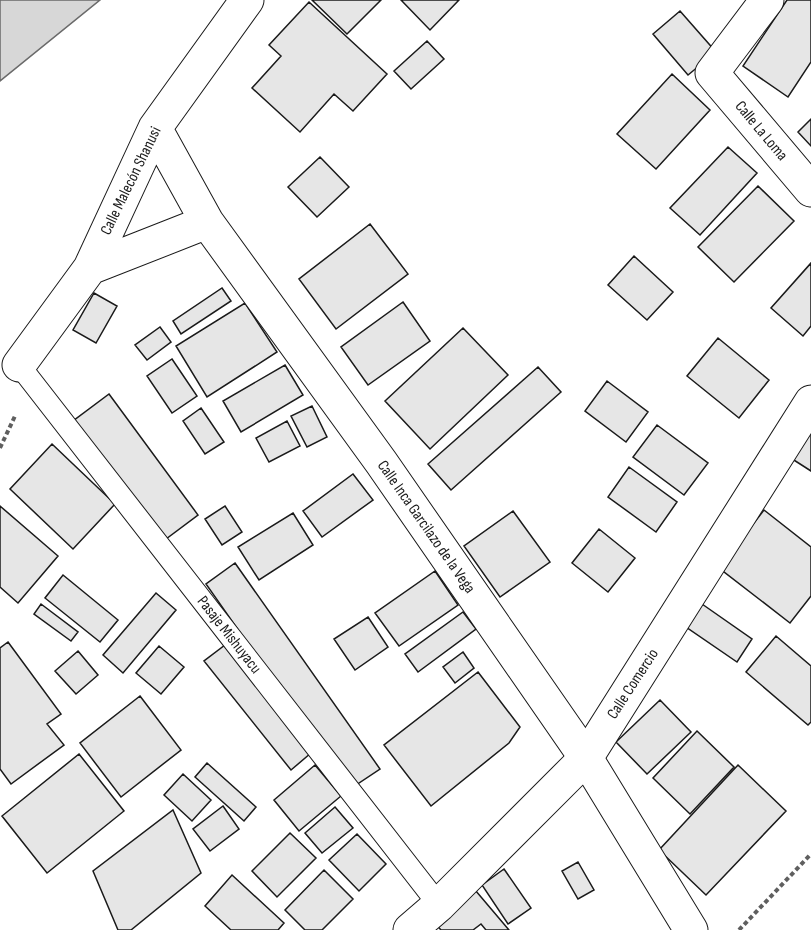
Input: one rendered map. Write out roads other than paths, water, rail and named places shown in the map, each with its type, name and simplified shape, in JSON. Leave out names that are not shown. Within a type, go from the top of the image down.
[{"type":"street","name":"Calle Malecón Shanusi","points":[[19,365],[90,268],[154,128],[247,0]]},
{"type":"street","name":"Calle La Loma","points":[[767,0],[712,73],[811,190]]},
{"type":"street","name":"Calle Inca Garcilazo de la Vega","points":[[154,128],[207,222],[381,462],[586,758],[691,930]]},
{"type":"street","points":[[90,268],[207,222]]},
{"type":"street","name":"Calle Comercio","points":[[410,930],[439,905],[586,758],[811,402]]},
{"type":"lane","name":"Pasaje Mishuyacu","points":[[19,365],[439,905]]}]
